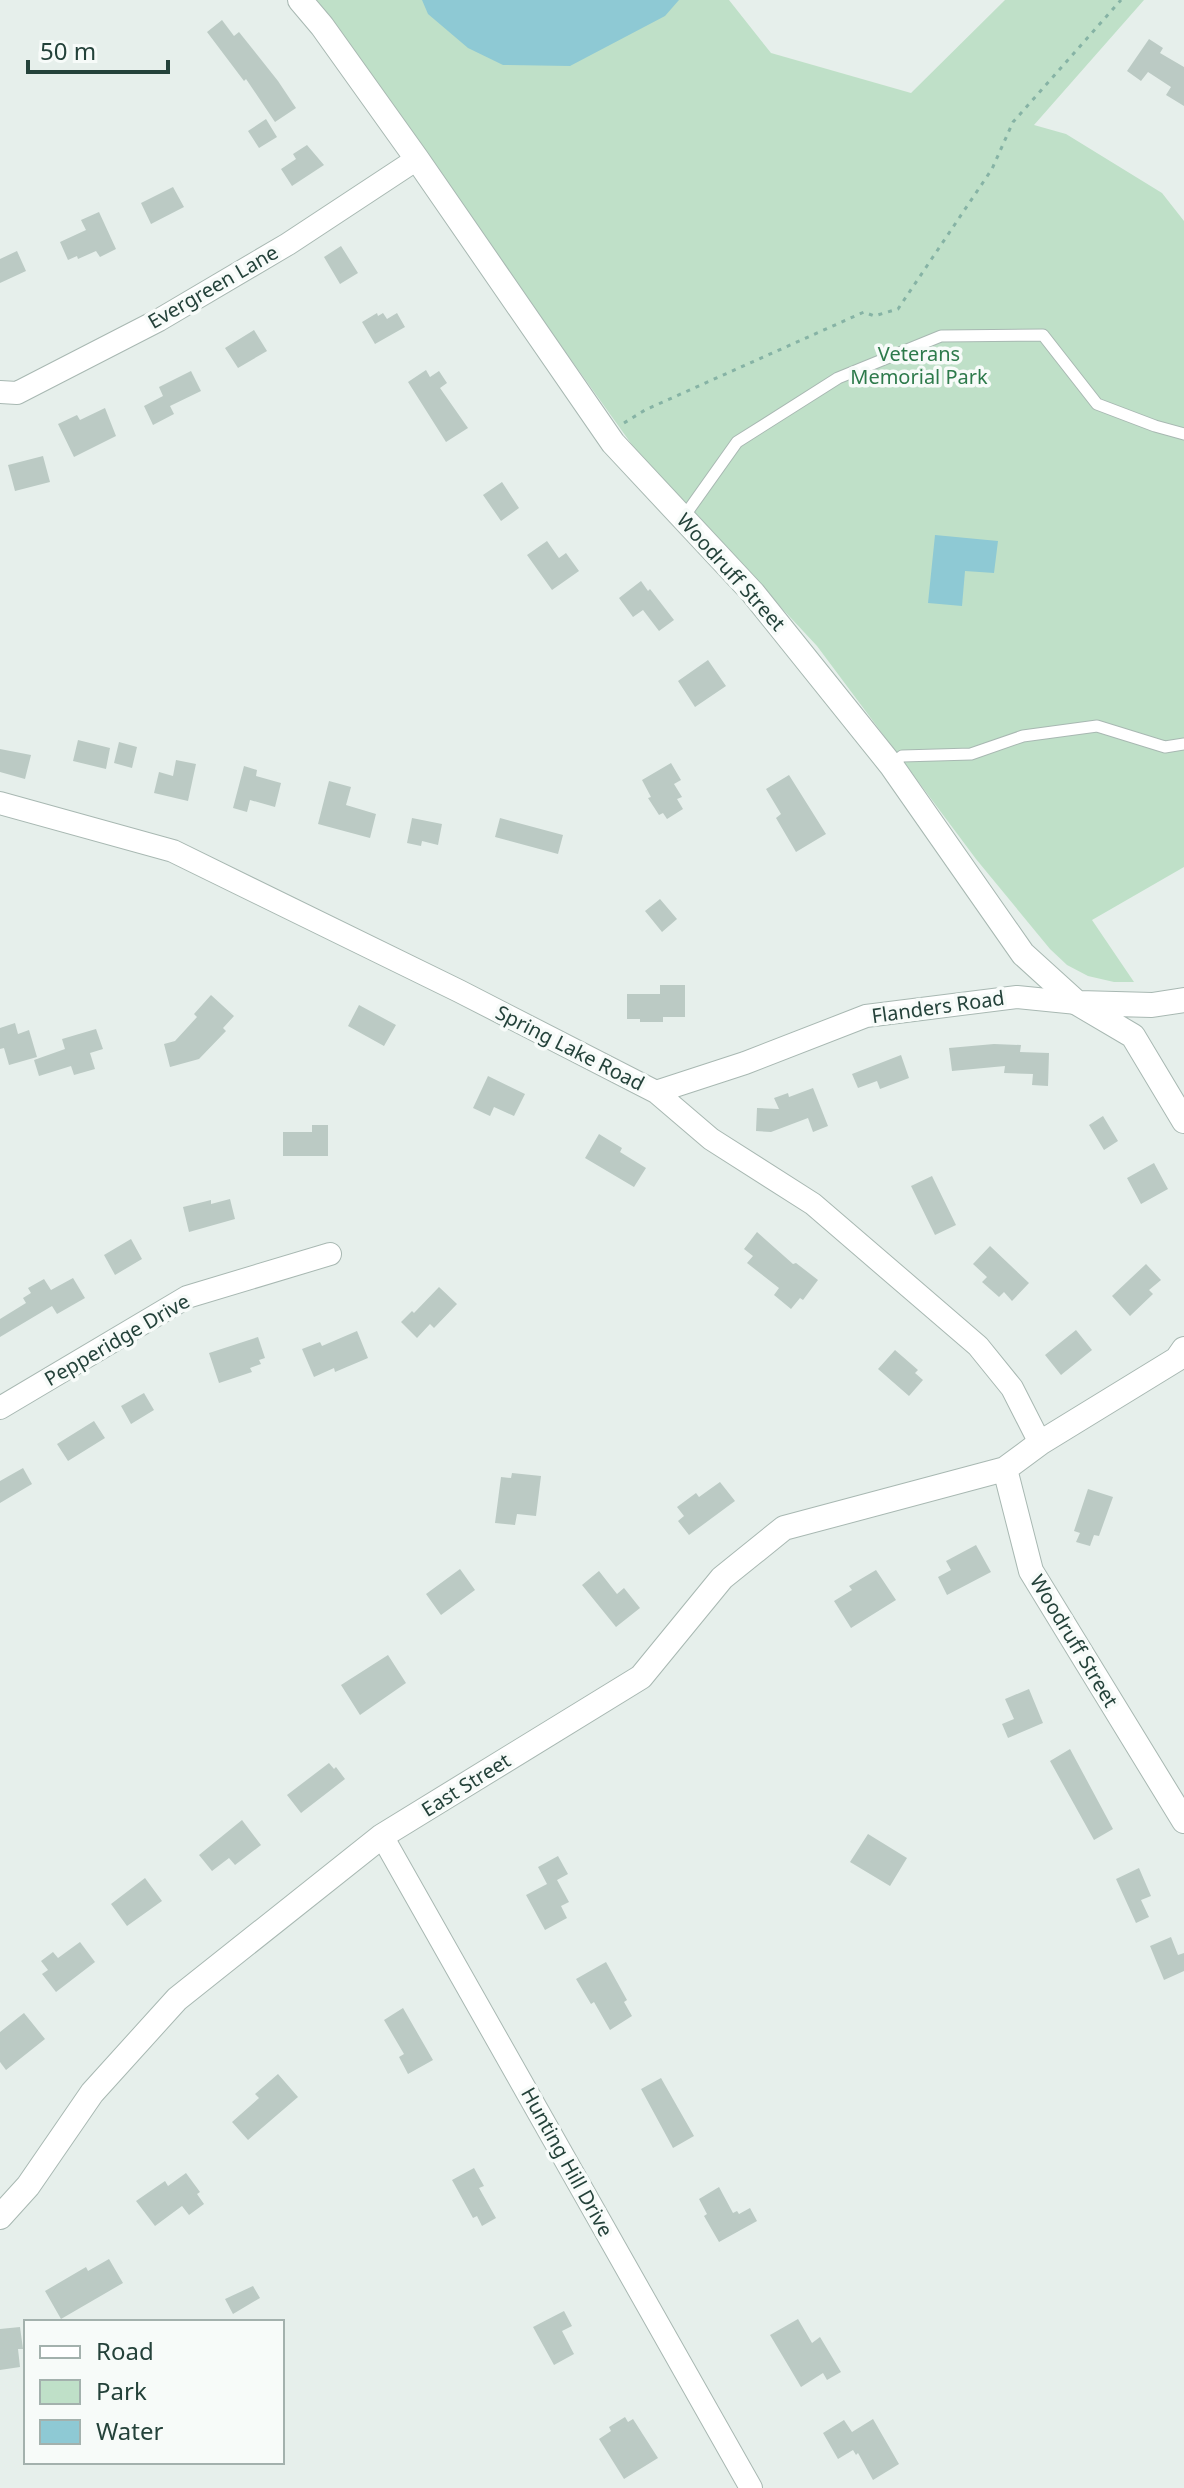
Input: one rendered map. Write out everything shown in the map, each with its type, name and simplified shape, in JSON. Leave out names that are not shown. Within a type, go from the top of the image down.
[{"type":"street","name":"Woodruff Street","points":[[300,0],[417,159],[607,434],[753,593],[891,765],[1023,954],[1077,1003],[1133,1036],[1184,1121]]},
{"type":"street","name":"Evergreen Lane","points":[[0,392],[17,393],[159,320],[288,244],[417,159]]},
{"type":"street","name":"Spring Lake Road","points":[[0,803],[173,851],[459,991],[656,1092],[711,1139],[813,1204],[978,1346],[1012,1388],[1040,1443]]},
{"type":"street","name":"Flanders Road","points":[[656,1092],[745,1063],[866,1016],[1017,997],[1077,1003],[1152,1005],[1184,1000]]},
{"type":"street","name":"Pepperidge Drive","points":[[0,1408],[187,1297],[330,1254]]},
{"type":"street","points":[[1005,1469],[1040,1443],[1177,1359],[1184,1349]]},
{"type":"street","name":"Woodruff Street","points":[[1005,1469],[1031,1571],[1184,1821]]},
{"type":"street","name":"East Street","points":[[0,2217],[28,2186],[92,2093],[177,1999],[382,1836],[641,1677],[722,1578],[784,1528],[1005,1469]]},
{"type":"street","name":"Hunting Hill Drive","points":[[382,1836],[751,2488]]},
{"type":"lane","points":[[683,518],[737,442],[838,378],[941,336],[1043,335],[1097,404],[1184,434]]},
{"type":"lane","points":[[891,765],[902,756],[971,754],[1023,736],[1097,726],[1165,747],[1184,744]]},
{"type":"path","points":[[607,434],[645,410],[864,312],[874,316],[898,309],[992,169],[1013,122],[1121,0]]},
{"type":"green space","name":"Veterans Memorial Park","points":[[310,0],[729,0],[771,53],[911,93],[1005,0],[1144,0],[1034,125],[1066,134],[1162,193],[1184,221],[1184,867],[1092,920],[1134,982],[1114,982],[1088,976],[1067,965],[1050,949],[976,859],[817,646],[640,456]]},
{"type":"water","points":[[422,0],[679,0],[665,16],[570,66],[503,65],[468,48],[428,14]]},
{"type":"water","points":[[935,535],[998,541],[994,573],[965,571],[962,606],[928,603]]},
{"type":"building","points":[[222,20],[234,36],[239,32],[296,108],[275,122],[246,79],[244,81],[207,32]]},
{"type":"building","points":[[1149,39],[1163,48],[1160,53],[1184,67],[1184,106],[1166,95],[1171,87],[1148,72],[1141,81],[1127,71]]},
{"type":"building","points":[[266,119],[277,137],[259,148],[248,131]]},
{"type":"building","points":[[307,145],[324,165],[292,186],[281,169],[296,159],[293,154]]},
{"type":"building","points":[[173,187],[184,207],[151,224],[141,203]]},
{"type":"building","points":[[99,212],[116,249],[100,257],[96,251],[68,260],[60,242],[86,230],[81,220]]},
{"type":"building","points":[[341,246],[358,273],[340,284],[324,257]]},
{"type":"building","points":[[17,251],[26,271],[0,283],[0,259]]},
{"type":"building","points":[[377,313],[378,316],[383,313],[387,319],[397,313],[405,327],[375,344],[362,322]]},
{"type":"building","points":[[254,330],[267,351],[238,368],[225,348]]},
{"type":"building","points":[[426,370],[430,377],[439,371],[447,383],[440,388],[468,428],[446,442],[408,382]]},
{"type":"building","points":[[191,371],[201,391],[170,406],[174,414],[153,425],[144,406],[163,396],[159,387]]},
{"type":"building","points":[[105,408],[116,436],[74,457],[58,424],[77,415],[80,420]]},
{"type":"building","points":[[43,456],[50,482],[15,491],[8,465]]},
{"type":"building","points":[[502,482],[519,508],[501,521],[483,495]]},
{"type":"building","points":[[547,541],[559,558],[566,553],[579,571],[552,590],[527,555]]},
{"type":"building","points":[[641,581],[674,620],[659,631],[643,610],[633,617],[619,598]]},
{"type":"building","points":[[708,660],[726,686],[695,707],[678,681]]},
{"type":"building","points":[[78,740],[110,748],[106,769],[73,761]]},
{"type":"building","points":[[119,742],[137,747],[132,768],[114,763]]},
{"type":"building","points":[[0,749],[31,755],[25,779],[0,772]]},
{"type":"building","points":[[176,760],[196,764],[188,801],[154,793],[159,772],[173,776]]},
{"type":"building","points":[[671,763],[681,780],[674,784],[682,797],[677,799],[683,809],[667,819],[663,813],[659,815],[648,798],[651,797],[642,780]]},
{"type":"building","points":[[244,766],[257,770],[256,776],[281,783],[275,807],[250,800],[247,812],[233,808]]},
{"type":"building","points":[[789,775],[826,834],[796,852],[776,818],[781,814],[766,789]]},
{"type":"building","points":[[329,781],[351,787],[346,805],[376,814],[370,838],[318,824]]},
{"type":"building","points":[[412,818],[442,824],[438,845],[422,841],[421,846],[407,843]]},
{"type":"building","points":[[500,818],[563,835],[558,854],[495,837]]},
{"type":"building","points":[[660,899],[677,919],[662,932],[645,911]]},
{"type":"building","points":[[660,985],[685,985],[685,1017],[663,1017],[663,1022],[627,1019],[627,994],[660,994]]},
{"type":"building","points":[[211,995],[234,1016],[223,1028],[226,1031],[199,1059],[170,1067],[164,1044],[175,1041],[197,1017],[194,1014]]},
{"type":"building","points":[[359,1005],[396,1025],[384,1046],[348,1026]]},
{"type":"building","points":[[15,1023],[18,1034],[29,1030],[37,1057],[9,1065],[4,1048],[0,1049],[0,1028]]},
{"type":"building","points":[[96,1029],[103,1049],[90,1053],[95,1069],[74,1075],[71,1066],[39,1076],[34,1060],[65,1049],[62,1039]]},
{"type":"building","points":[[1021,1045],[1020,1052],[1049,1053],[1048,1086],[1032,1085],[1033,1074],[1004,1073],[1005,1066],[952,1071],[949,1048]]},
{"type":"building","points":[[901,1055],[909,1078],[880,1089],[877,1081],[858,1088],[852,1074]]},
{"type":"building","points":[[488,1076],[525,1094],[514,1116],[494,1107],[490,1116],[473,1108]]},
{"type":"building","points":[[813,1088],[828,1126],[813,1132],[808,1118],[771,1132],[756,1131],[757,1108],[779,1109],[774,1098],[788,1093],[789,1097]]},
{"type":"building","points":[[1103,1116],[1118,1141],[1104,1150],[1089,1125]]},
{"type":"building","points":[[312,1125],[328,1125],[328,1156],[283,1156],[283,1132],[312,1132]]},
{"type":"building","points":[[599,1134],[646,1168],[634,1187],[585,1158]]},
{"type":"building","points":[[1154,1163],[1168,1189],[1141,1204],[1127,1178]]},
{"type":"building","points":[[932,1176],[956,1225],[935,1235],[911,1186]]},
{"type":"building","points":[[230,1199],[235,1219],[189,1232],[183,1207]]},
{"type":"building","points":[[757,1232],[793,1264],[796,1263],[818,1280],[803,1300],[800,1298],[791,1309],[774,1295],[779,1288],[747,1263],[753,1256],[744,1249]]},
{"type":"building","points":[[131,1239],[142,1259],[115,1275],[104,1255]]},
{"type":"building","points":[[990,1246],[1029,1283],[1012,1301],[1004,1292],[999,1297],[982,1282],[987,1277],[973,1264]]},
{"type":"building","points":[[1146,1264],[1161,1280],[1149,1290],[1153,1294],[1130,1316],[1112,1296]]},
{"type":"building","points":[[73,1278],[85,1298],[57,1314],[52,1306],[0,1337],[0,1319],[26,1303],[23,1298],[31,1293],[28,1288],[44,1279],[51,1290]]},
{"type":"building","points":[[439,1287],[457,1304],[434,1328],[430,1324],[417,1338],[401,1322]]},
{"type":"building","points":[[1076,1330],[1092,1350],[1061,1375],[1045,1355]]},
{"type":"building","points":[[357,1331],[368,1358],[314,1377],[302,1349],[320,1342],[322,1346]]},
{"type":"building","points":[[258,1337],[265,1358],[259,1360],[261,1364],[250,1368],[252,1372],[219,1383],[209,1353]]},
{"type":"building","points":[[895,1350],[918,1370],[915,1373],[923,1380],[909,1396],[878,1369]]},
{"type":"building","points":[[144,1393],[154,1410],[131,1424],[121,1406]]},
{"type":"building","points":[[94,1421],[105,1438],[68,1461],[57,1444]]},
{"type":"building","points":[[23,1468],[32,1484],[0,1503],[0,1481]]},
{"type":"building","points":[[512,1473],[541,1476],[536,1516],[517,1514],[515,1525],[495,1523],[501,1477],[511,1478]]},
{"type":"building","points":[[720,1482],[735,1501],[689,1535],[678,1521],[684,1516],[677,1507],[696,1493],[699,1497]]},
{"type":"building","points":[[1088,1489],[1113,1497],[1099,1536],[1094,1535],[1090,1546],[1076,1542],[1080,1533],[1074,1531]]},
{"type":"building","points":[[976,1545],[991,1572],[947,1595],[938,1577],[951,1570],[946,1561]]},
{"type":"building","points":[[460,1569],[475,1590],[441,1615],[426,1594]]},
{"type":"building","points":[[876,1570],[896,1600],[851,1628],[834,1601],[852,1590],[849,1586]]},
{"type":"building","points":[[599,1571],[617,1594],[624,1588],[640,1608],[616,1627],[582,1585]]},
{"type":"building","points":[[388,1655],[406,1683],[360,1715],[341,1685]]},
{"type":"building","points":[[1029,1689],[1043,1723],[1008,1738],[1002,1724],[1014,1719],[1005,1699]]},
{"type":"building","points":[[1070,1749],[1113,1829],[1094,1840],[1050,1761]]},
{"type":"building","points":[[329,1763],[345,1779],[301,1813],[287,1795]]},
{"type":"building","points":[[242,1820],[261,1845],[235,1865],[229,1858],[212,1871],[199,1855]]},
{"type":"building","points":[[868,1834],[907,1858],[890,1886],[850,1862]]},
{"type":"building","points":[[558,1856],[568,1874],[557,1880],[569,1902],[561,1906],[567,1918],[545,1930],[526,1895],[547,1884],[538,1867]]},
{"type":"building","points":[[1139,1868],[1151,1896],[1141,1900],[1149,1917],[1136,1923],[1116,1879]]},
{"type":"building","points":[[145,1878],[162,1901],[127,1926],[111,1904]]},
{"type":"building","points":[[1171,1937],[1178,1955],[1184,1953],[1184,1971],[1164,1980],[1150,1946]]},
{"type":"building","points":[[80,1942],[95,1962],[56,1992],[42,1974],[48,1970],[41,1961],[53,1952],[58,1958]]},
{"type":"building","points":[[606,1962],[627,2000],[624,2002],[632,2016],[610,2030],[576,1979]]},
{"type":"building","points":[[403,2008],[433,2060],[408,2074],[399,2057],[404,2054],[384,2020]]},
{"type":"building","points":[[24,2013],[45,2039],[6,2070],[0,2062],[0,2032]]},
{"type":"building","points":[[278,2074],[298,2097],[248,2140],[232,2122],[259,2098],[255,2094]]},
{"type":"building","points":[[661,2078],[694,2136],[673,2148],[641,2089]]},
{"type":"building","points":[[474,2168],[484,2186],[479,2188],[496,2218],[482,2226],[477,2216],[473,2218],[452,2180]]},
{"type":"building","points":[[186,2173],[200,2192],[197,2194],[204,2204],[189,2215],[182,2206],[155,2226],[136,2201],[165,2181],[168,2186]]},
{"type":"building","points":[[719,2187],[733,2213],[737,2211],[739,2214],[750,2208],[757,2221],[719,2242],[704,2216],[707,2214],[699,2199]]},
{"type":"building","points":[[109,2259],[123,2283],[61,2319],[45,2291],[86,2267],[88,2271]]},
{"type":"building","points":[[253,2286],[260,2298],[233,2314],[225,2299]]},
{"type":"building","points":[[564,2311],[572,2326],[562,2331],[574,2354],[554,2365],[533,2327]]},
{"type":"building","points":[[798,2319],[812,2343],[820,2337],[841,2372],[827,2380],[823,2373],[801,2387],[770,2335]]},
{"type":"building","points":[[20,2327],[23,2349],[18,2349],[20,2367],[0,2370],[0,2329]]},
{"type":"building","points":[[625,2417],[628,2422],[633,2419],[658,2458],[624,2479],[599,2439],[611,2431],[609,2427]]},
{"type":"building","points":[[873,2419],[899,2464],[873,2480],[858,2453],[856,2455],[853,2450],[838,2459],[823,2433],[844,2420],[852,2432]]}]
